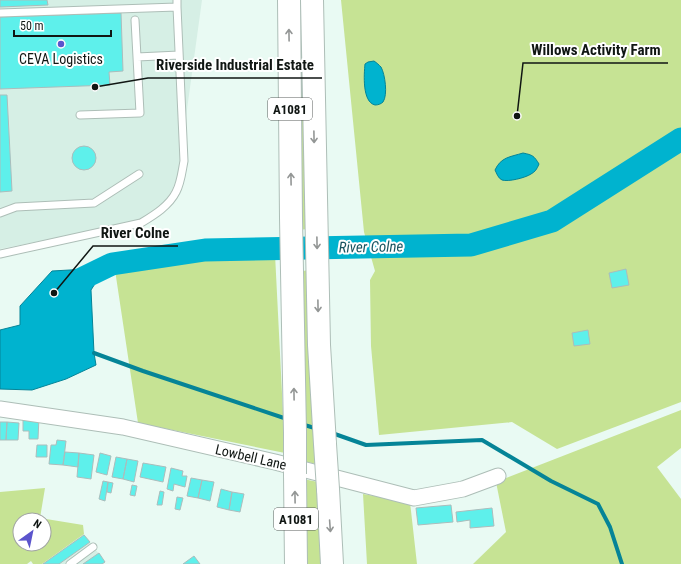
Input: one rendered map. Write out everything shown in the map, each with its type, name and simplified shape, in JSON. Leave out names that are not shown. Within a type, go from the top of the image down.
[{"type":"main road","name":"A1081","points":[[289,0],[296,564]]},
{"type":"main road","name":"A1081","points":[[312,0],[319,345],[332,564]]},
{"type":"street","name":"Lowbell Lane","points":[[0,409],[123,427],[275,462],[414,498],[463,489],[498,476]]},
{"type":"lane","points":[[0,13],[177,3],[184,161],[182,176],[176,192],[167,204],[155,215],[141,223],[0,254]]},
{"type":"lane","points":[[80,115],[140,113],[134,20]]},
{"type":"lane","points":[[137,57],[179,55]]},
{"type":"lane","points":[[0,213],[16,207],[94,203],[139,174]]},
{"type":"lane","points":[[70,564],[93,547]]},
{"type":"shaded area","points":[[0,0],[202,0],[178,175],[172,190],[164,203],[141,221],[0,249]]},
{"type":"shaded area","points":[[84,534],[105,562],[102,564],[42,564]]},
{"type":"green space","points":[[295,0],[305,0],[307,229],[299,230]]},
{"type":"green space","points":[[341,0],[681,0],[681,402],[557,449],[512,422],[379,435],[371,346],[370,280],[375,271],[364,232]]},
{"type":"green space","points":[[275,254],[285,453],[138,423],[115,270],[175,257]]},
{"type":"green space","points":[[308,270],[317,464],[302,461],[299,272]]},
{"type":"green space","points":[[681,410],[681,448],[657,467],[681,499],[681,564],[473,564],[506,532],[496,482]]},
{"type":"green space","points":[[303,479],[318,482],[326,564],[303,564]]},
{"type":"green space","points":[[45,488],[41,512],[12,512],[12,552],[52,552],[52,520],[83,525],[84,534],[42,564],[33,564],[31,561],[27,564],[0,564],[0,492]]},
{"type":"green space","points":[[363,494],[410,502],[417,564],[367,564]]},
{"type":"water","points":[[374,61],[381,67],[385,79],[386,90],[385,99],[383,102],[375,105],[368,99],[364,81],[365,64]]},
{"type":"water","points":[[523,153],[533,156],[539,164],[537,169],[528,175],[516,179],[502,180],[495,170],[500,162],[506,158]]},
{"type":"water","points":[[105,268],[91,290],[96,365],[66,379],[32,390],[0,389],[0,330],[20,325],[20,306],[52,271]]},
{"type":"building","points":[[0,0],[47,0],[48,5],[0,7]]},
{"type":"building","name":"CEVA Logistics","points":[[121,13],[123,71],[109,72],[110,85],[0,89],[0,17]]},
{"type":"building","points":[[0,95],[7,95],[12,191],[0,192]]},
{"type":"building","points":[[84,146],[89,147],[95,153],[95,163],[89,169],[84,170],[79,169],[73,163],[72,158],[73,153],[79,147]]},
{"type":"building","points":[[626,269],[629,285],[612,288],[609,273]]},
{"type":"building","points":[[588,330],[590,344],[574,346],[572,333]]},
{"type":"building","points":[[23,417],[39,417],[38,439],[29,439],[29,431],[23,431]]},
{"type":"building","points":[[0,422],[7,422],[6,440],[0,440]]},
{"type":"building","points":[[7,422],[19,423],[18,440],[6,440]]},
{"type":"building","points":[[57,440],[66,441],[63,465],[49,464],[51,445],[56,445]]},
{"type":"building","points":[[37,445],[47,445],[47,457],[36,457]]},
{"type":"building","points":[[65,452],[79,453],[78,467],[63,465]]},
{"type":"building","points":[[79,453],[94,455],[91,479],[77,477]]},
{"type":"building","points":[[100,453],[111,456],[107,475],[96,472]]},
{"type":"building","points":[[116,457],[127,459],[123,479],[112,477]]},
{"type":"building","points":[[127,459],[138,461],[134,482],[123,479]]},
{"type":"building","points":[[143,463],[166,467],[163,482],[140,477]]},
{"type":"building","points":[[171,468],[183,471],[182,476],[187,476],[185,487],[174,484],[173,491],[167,489]]},
{"type":"building","points":[[191,478],[202,480],[198,498],[187,496]]},
{"type":"building","points":[[202,480],[214,482],[210,501],[198,498]]},
{"type":"building","points":[[103,481],[108,482],[105,501],[99,499]]},
{"type":"building","points":[[108,482],[113,483],[111,493],[107,492]]},
{"type":"building","points":[[132,485],[137,486],[135,496],[130,495]]},
{"type":"building","points":[[221,489],[232,492],[229,510],[217,507]]},
{"type":"building","points":[[160,491],[164,492],[162,505],[157,505]]},
{"type":"building","points":[[232,492],[244,494],[240,512],[229,510]]},
{"type":"building","points":[[177,497],[183,498],[180,510],[175,509]]},
{"type":"building","points":[[451,505],[453,522],[418,525],[416,508]]},
{"type":"building","points":[[492,508],[494,526],[470,528],[470,520],[457,522],[456,512]]},
{"type":"building","points":[[84,535],[90,542],[59,564],[43,564]]},
{"type":"building","points":[[99,553],[105,562],[102,564],[83,564]]},
{"type":"building","points":[[194,556],[200,564],[183,564]]},
{"type":"waterway","name":"River Colne","points":[[77,281],[112,264],[205,250],[471,245],[552,221],[681,139]]},
{"type":"waterway","points":[[94,353],[287,419]]},
{"type":"waterway","points":[[301,424],[318,429]]},
{"type":"waterway","points":[[332,433],[366,445],[482,440],[551,481],[598,504],[610,527],[622,564]]},
{"type":"place","name":"CEVA Logistics","points":[[61,44]]},
{"type":"place","name":"Riverside Industrial Estate","points":[[95,87]]},
{"type":"place","name":"Willows Activity Farm","points":[[517,116]]},
{"type":"place","name":"River Colne","points":[[54,293]]}]
